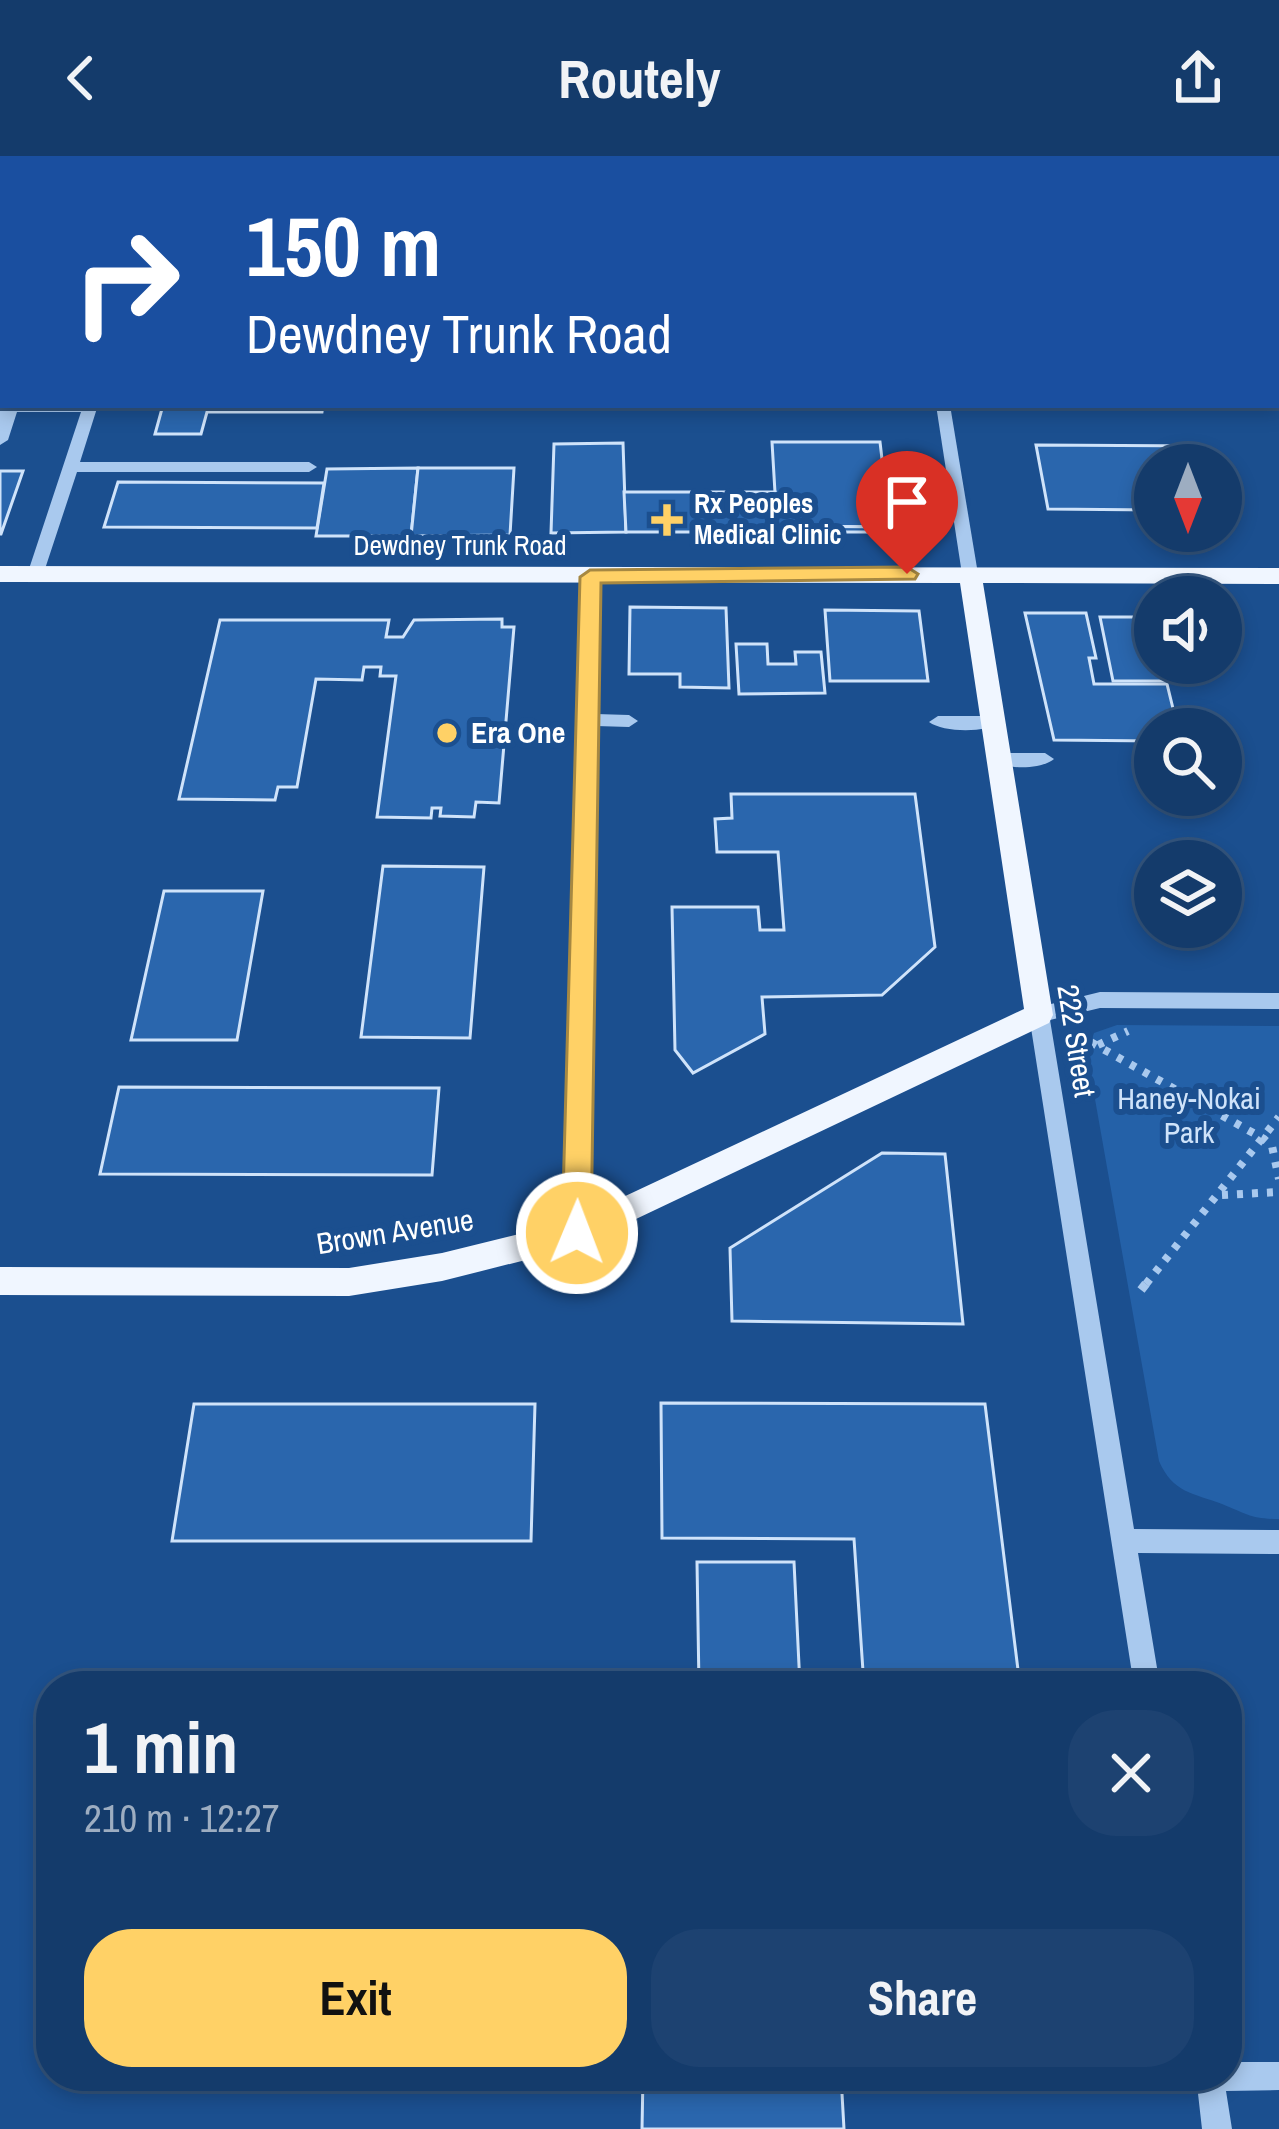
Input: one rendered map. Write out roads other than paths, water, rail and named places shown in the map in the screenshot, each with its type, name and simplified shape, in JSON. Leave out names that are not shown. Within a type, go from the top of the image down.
[{"type":"main road","name":"Dewdney Trunk Road","points":[[0,574],[1279,576]]},
{"type":"main road","name":"222 Street","points":[[970,574],[1039,1015]]},
{"type":"main road","name":"Brown Avenue","points":[[0,1281],[349,1282],[442,1267],[577,1233],[1039,1015]]},
{"type":"street","points":[[0,440],[6,408]]},
{"type":"street","points":[[35,574],[90,408]]},
{"type":"street","name":"222 Street","points":[[943,408],[970,574]]},
{"type":"street","points":[[70,467],[309,467]]},
{"type":"street","points":[[577,1233],[590,577]]},
{"type":"street","points":[[587,720],[629,721]]},
{"type":"street","points":[[938,722],[993,722]]},
{"type":"street","points":[[999,758],[1046,759]]},
{"type":"street","points":[[1039,1015],[1100,1000],[1279,1001]]},
{"type":"street","name":"222 Street","points":[[1039,1015],[1145,1671]]},
{"type":"street","points":[[1124,1541],[1279,1542]]},
{"type":"street","points":[[1242,2076],[1279,2076]]},
{"type":"street","points":[[1212,2091],[1217,2129]]},
{"type":"place","name":"Rx Peoples Medical Clinic","points":[[667,520]]},
{"type":"place","name":"Era One","points":[[447,733]]},
{"type":"park label","name":"Haney-Nokai Park","points":[[1189,1116]]}]
